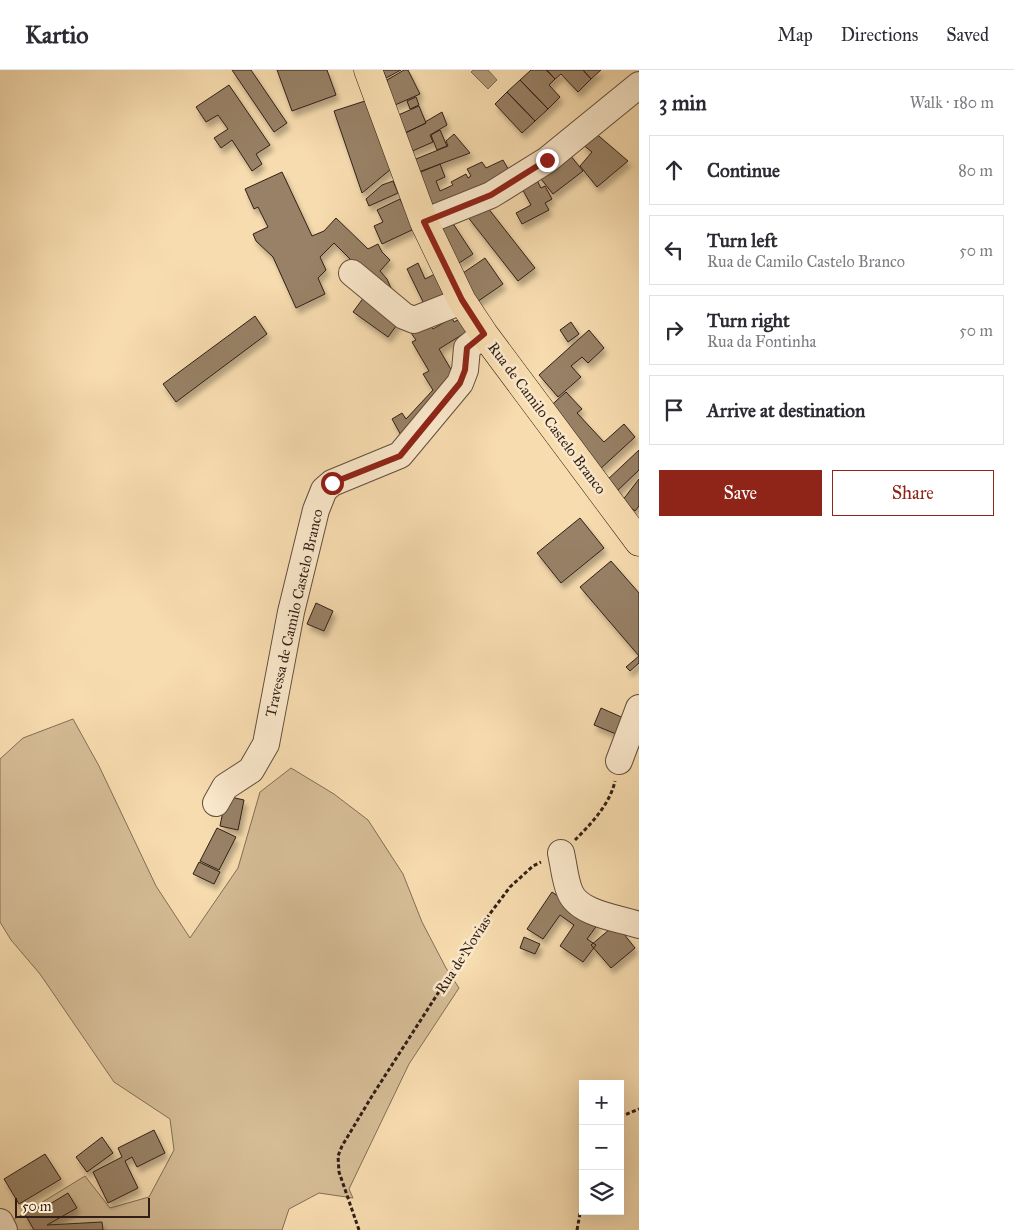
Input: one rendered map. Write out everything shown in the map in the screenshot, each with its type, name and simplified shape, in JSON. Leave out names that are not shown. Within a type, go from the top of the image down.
[{"type":"main road","name":"Rua de Camilo Castelo Branco","points":[[368,70],[424,222],[462,300],[484,334],[639,542]]},
{"type":"street","points":[[424,222],[491,195],[539,165],[639,86]]},
{"type":"street","points":[[352,273],[404,316],[414,320],[462,300]]},
{"type":"street","name":"Travessa de Camilo Castelo Branco","points":[[216,803],[225,787],[251,770],[266,744],[291,612],[316,510],[324,490],[332,483],[400,456],[460,383],[465,370],[467,348],[484,334]]},
{"type":"street","points":[[618,761],[639,708]]},
{"type":"street","points":[[562,853],[569,892],[577,904],[589,910],[639,925]]},
{"type":"street","points":[[0,1222],[4,1230]]},
{"type":"path","name":"Rua de Novias","points":[[359,1230],[339,1172],[338,1156],[342,1146],[483,923],[510,887],[533,866],[562,853],[588,827],[605,805],[614,787],[618,761]]},
{"type":"path","points":[[624,1115],[639,1109]]},
{"type":"path","points":[[577,1230],[580,1215]]},
{"type":"shaded area","points":[[473,70],[488,70],[497,80],[488,89],[471,72]]},
{"type":"shaded area","points":[[73,719],[99,766],[156,886],[190,938],[238,868],[260,792],[291,768],[334,794],[368,820],[403,874],[422,922],[446,968],[459,988],[409,1064],[349,1189],[353,1198],[319,1193],[289,1209],[282,1230],[0,1230],[0,1228],[85,1176],[110,1208],[149,1197],[174,1150],[170,1119],[114,1082],[40,974],[11,940],[0,922],[0,759],[23,738]]},
{"type":"building","points":[[232,70],[251,70],[287,123],[274,132]]},
{"type":"building","points":[[277,70],[327,70],[336,95],[292,111]]},
{"type":"building","points":[[383,70],[401,70],[386,78]]},
{"type":"building","points":[[404,70],[408,70],[420,94],[395,105],[387,80]]},
{"type":"building","points":[[531,70],[546,70],[555,79],[549,85],[560,97],[548,109],[520,80]]},
{"type":"building","points":[[547,70],[583,70],[591,79],[578,92],[561,74],[555,79]]},
{"type":"building","points":[[583,70],[601,70],[591,79]]},
{"type":"building","points":[[520,80],[548,109],[535,121],[507,92]]},
{"type":"building","points":[[229,85],[270,145],[256,154],[262,164],[252,171],[232,140],[221,148],[214,138],[228,129],[218,115],[206,122],[196,107]]},
{"type":"building","points":[[507,92],[535,121],[522,133],[495,104]]},
{"type":"building","points":[[416,97],[419,105],[410,109],[407,101]]},
{"type":"building","points":[[368,100],[391,169],[362,193],[334,111]]},
{"type":"building","points":[[419,106],[426,123],[403,134],[396,116]]},
{"type":"building","points":[[442,112],[447,125],[430,135],[433,142],[408,153],[403,134],[426,123]]},
{"type":"building","points":[[440,130],[447,146],[437,150],[431,135]]},
{"type":"building","points":[[593,131],[628,161],[597,187],[580,166],[592,152],[582,144]]},
{"type":"building","points":[[454,134],[470,153],[416,173],[411,161],[448,146],[446,141]]},
{"type":"building","points":[[566,150],[583,171],[553,194],[537,174]]},
{"type":"building","points":[[503,160],[511,174],[430,210],[416,174],[440,164],[445,177],[436,181],[440,191],[453,185],[451,182],[466,174],[468,178],[471,176],[467,169],[482,162],[486,168]]},
{"type":"building","points":[[282,172],[312,236],[324,231],[336,218],[368,249],[378,244],[382,252],[390,260],[380,271],[387,279],[391,288],[383,297],[334,243],[320,257],[326,270],[318,278],[325,294],[296,308],[273,257],[256,241],[253,234],[268,227],[258,207],[254,209],[245,189]]},
{"type":"building","points":[[534,175],[541,188],[545,186],[552,199],[545,203],[549,210],[522,224],[516,213],[531,205],[519,183]]},
{"type":"building","points":[[393,181],[398,193],[369,206],[366,199],[382,185]]},
{"type":"building","points":[[400,199],[414,229],[382,244],[374,226],[383,222],[377,210]]},
{"type":"building","points":[[484,203],[535,268],[518,281],[467,216]]},
{"type":"building","points":[[452,222],[473,254],[459,263],[438,231]]},
{"type":"building","points":[[485,258],[503,284],[474,304],[460,275]]},
{"type":"building","points":[[418,263],[425,279],[437,273],[450,301],[428,312],[407,269]]},
{"type":"building","points":[[364,297],[399,322],[388,337],[353,312]]},
{"type":"building","points":[[255,316],[267,334],[176,402],[163,384]]},
{"type":"building","points":[[452,318],[454,322],[461,318],[468,331],[439,349],[459,383],[402,437],[392,419],[402,413],[406,419],[433,390],[423,374],[429,371],[412,342],[416,340],[411,333],[429,323],[433,329]]},
{"type":"building","points":[[571,322],[579,334],[568,342],[560,330]]},
{"type":"building","points":[[589,330],[604,348],[588,363],[582,357],[571,366],[581,377],[558,397],[539,375]]},
{"type":"building","points":[[566,392],[582,409],[577,413],[604,442],[624,424],[635,437],[599,470],[545,411]]},
{"type":"building","points":[[639,450],[639,470],[615,493],[605,482]]},
{"type":"building","points":[[639,479],[639,506],[635,511],[622,501]]},
{"type":"building","points":[[580,518],[604,548],[561,583],[537,553]]},
{"type":"building","points":[[611,561],[639,593],[639,656],[580,587]]},
{"type":"building","points":[[316,603],[333,611],[324,631],[307,624]]},
{"type":"building","points":[[639,656],[639,663],[630,671],[626,667]]},
{"type":"building","points":[[601,708],[628,720],[621,736],[594,725]]},
{"type":"building","points":[[226,796],[244,800],[238,830],[220,826]]},
{"type":"building","points":[[217,828],[236,837],[219,870],[200,861]]},
{"type":"building","points":[[199,862],[220,872],[214,884],[193,874]]},
{"type":"building","points":[[552,892],[598,924],[587,939],[596,945],[583,962],[560,946],[574,925],[560,915],[543,939],[527,929]]},
{"type":"building","points":[[616,924],[635,948],[611,968],[591,945]]},
{"type":"building","points":[[524,937],[540,944],[535,954],[520,948]]},
{"type":"building","points":[[154,1130],[165,1153],[137,1167],[132,1157],[125,1161],[138,1188],[108,1203],[93,1172],[122,1157],[118,1148]]},
{"type":"building","points":[[102,1137],[113,1153],[87,1172],[76,1157]]},
{"type":"building","points":[[45,1154],[61,1179],[19,1204],[4,1179]]},
{"type":"building","points":[[68,1193],[77,1208],[47,1225],[102,1222],[103,1230],[34,1230],[25,1214],[37,1207],[45,1207]]},
{"type":"route","points":[[332,483],[400,456],[460,383],[465,370],[467,348],[484,334],[462,300],[424,222],[491,195],[547,160]]}]
